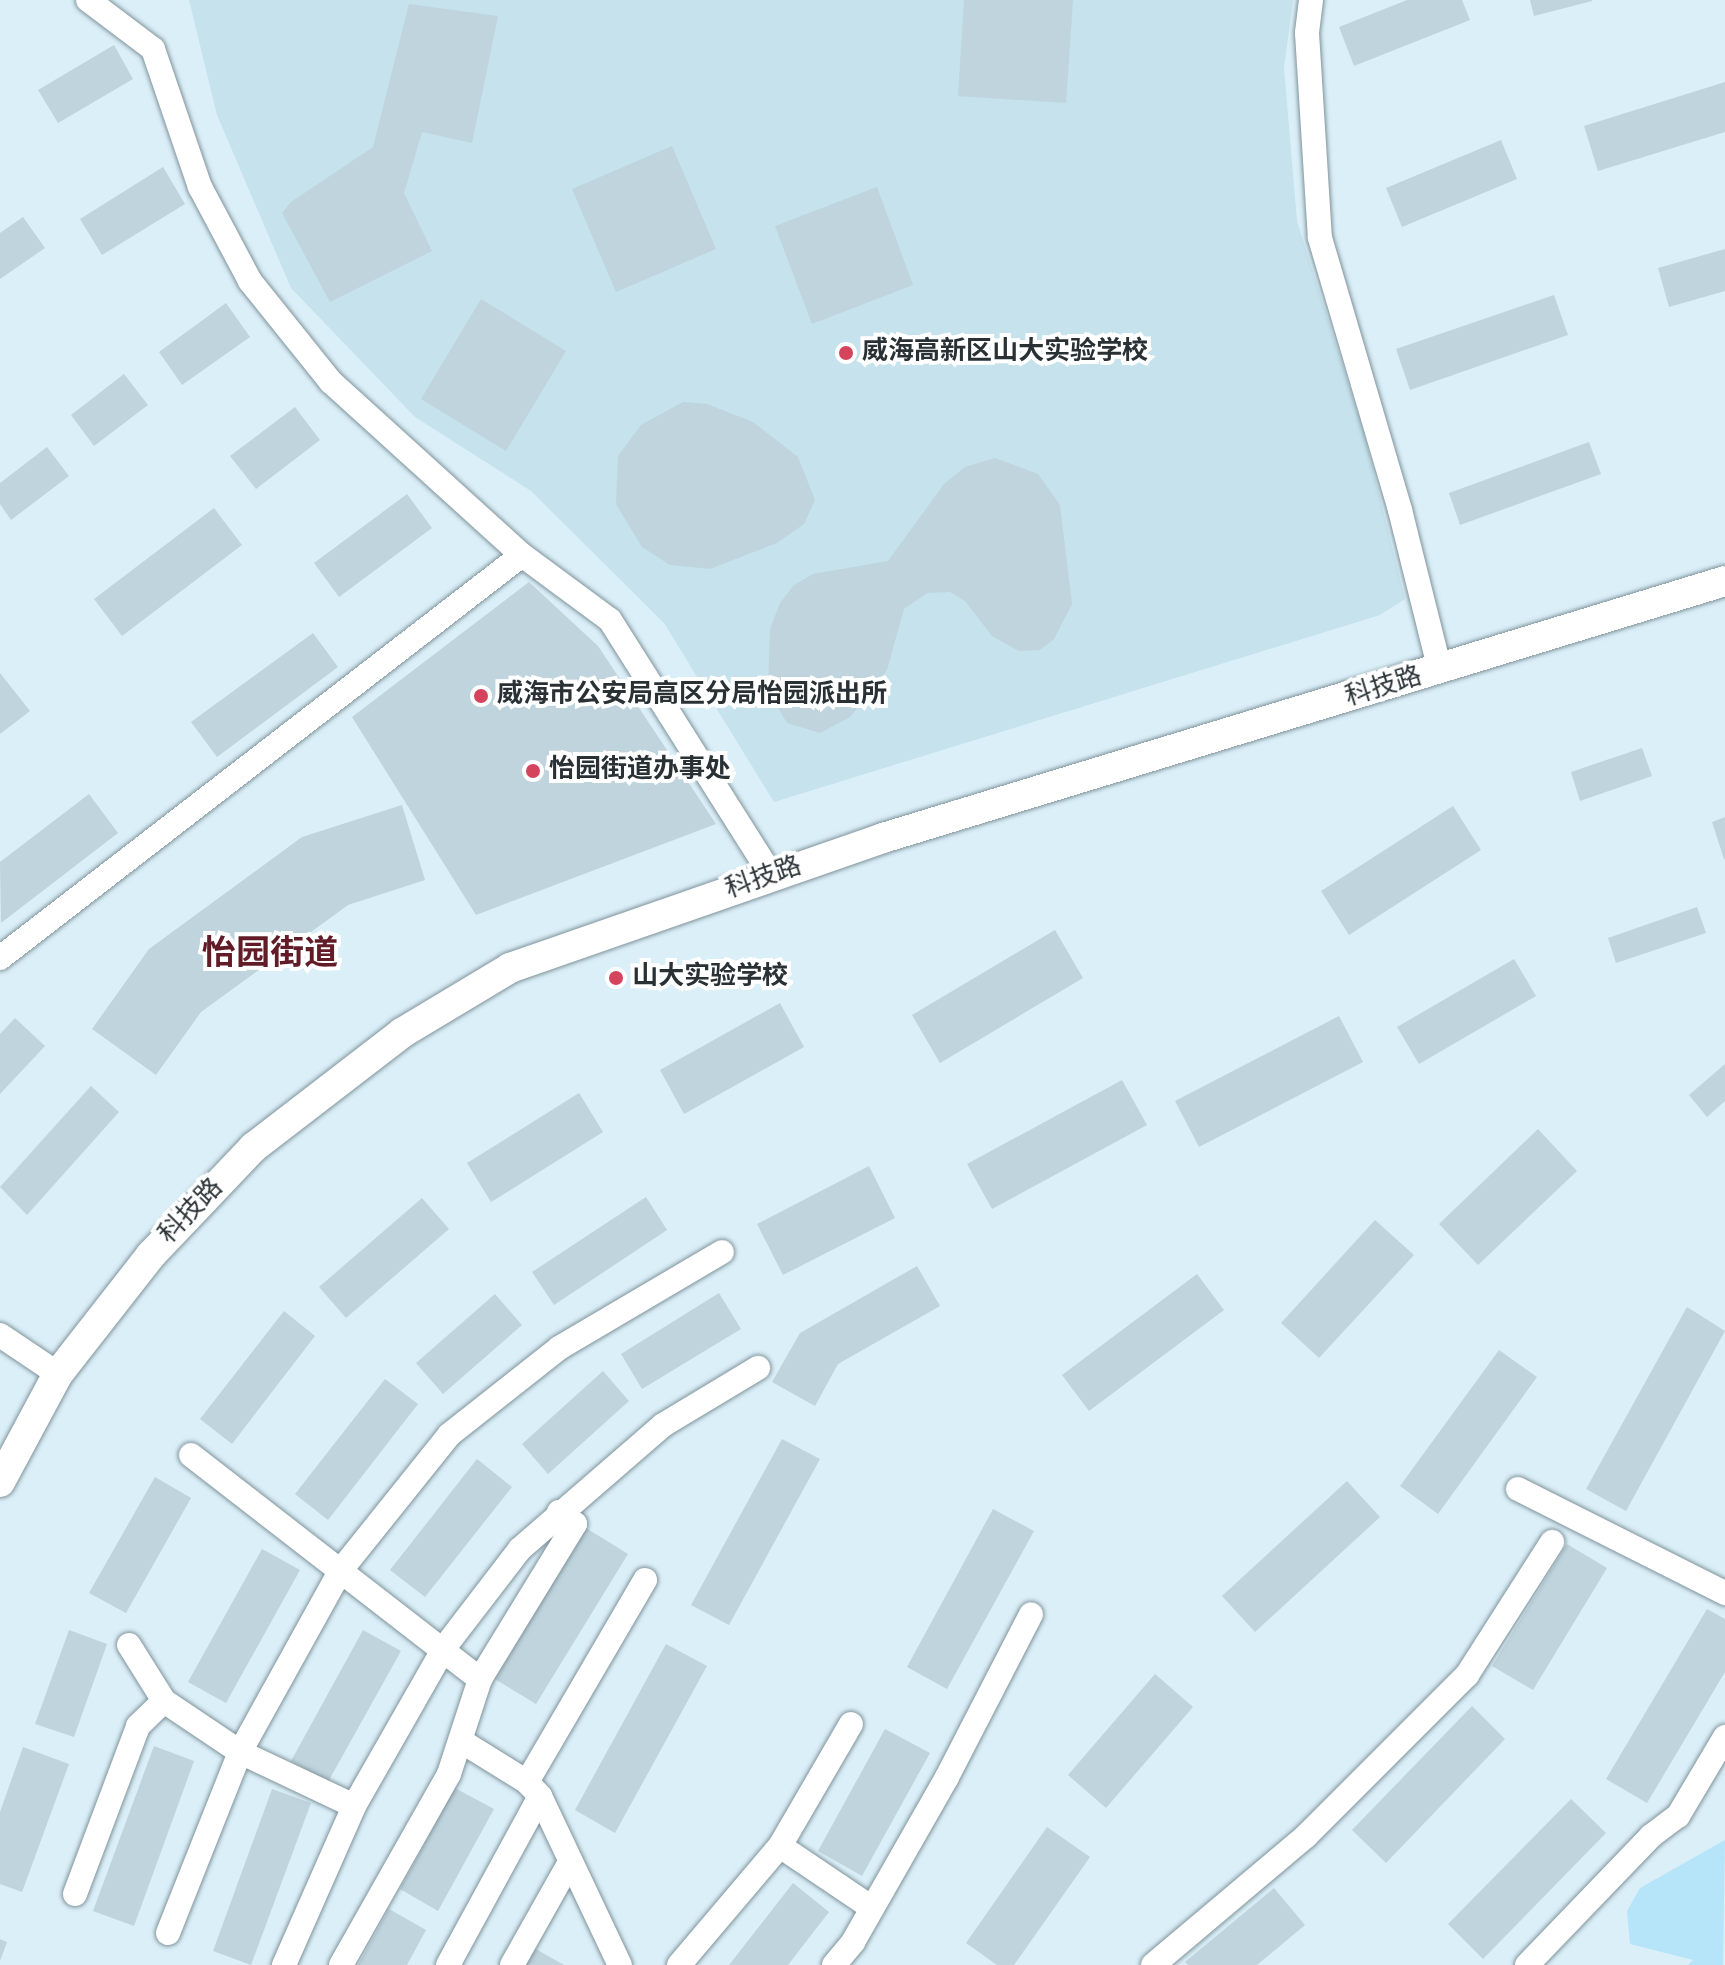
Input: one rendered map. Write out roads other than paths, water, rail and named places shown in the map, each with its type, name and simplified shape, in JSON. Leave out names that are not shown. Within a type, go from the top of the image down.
[{"type":"main road","name":"科技路","points":[[0,1482],[58,1374],[151,1255],[254,1147],[402,1033],[510,968],[772,876],[1725,581]]},
{"type":"street","points":[[88,0],[153,49],[200,187],[250,281],[331,382],[522,555],[610,620],[772,876]]},
{"type":"street","points":[[1311,0],[1307,33],[1320,238],[1400,510],[1440,670]]},
{"type":"street","points":[[0,958],[522,555]]},
{"type":"street","points":[[168,1933],[240,1752],[341,1570],[449,1435],[559,1348],[722,1252]]},
{"type":"street","points":[[0,1335],[58,1374]]},
{"type":"street","points":[[284,1965],[354,1806],[444,1648],[520,1549],[559,1512],[663,1425],[758,1368]]},
{"type":"street","points":[[191,1455],[444,1648],[480,1679]]},
{"type":"street","points":[[1518,1489],[1725,1593]]},
{"type":"street","points":[[341,1965],[426,1819],[461,1741],[480,1679],[575,1524],[559,1512]]},
{"type":"street","points":[[1153,1965],[1306,1836],[1467,1675],[1552,1542]]},
{"type":"street","points":[[448,1965],[534,1789],[645,1580]]},
{"type":"street","points":[[834,1965],[872,1908],[1031,1614]]},
{"type":"street","points":[[129,1645],[164,1701],[240,1752],[354,1806]]},
{"type":"street","points":[[75,1894],[138,1726],[164,1701]]},
{"type":"street","points":[[679,1965],[780,1846],[851,1724]]},
{"type":"street","points":[[1527,1965],[1651,1836],[1678,1816],[1725,1737]]},
{"type":"street","points":[[461,1741],[534,1789],[620,1965]]},
{"type":"street","points":[[780,1846],[872,1908]]},
{"type":"street","points":[[512,1965],[570,1862]]},
{"type":"place","name":"威海高新区山大实验学校","points":[[846,353]]},
{"type":"place","name":"威海市公安局高区分局怡园派出所","points":[[481,696]]},
{"type":"place","name":"怡园街道办事处","points":[[533,771]]},
{"type":"place","name":"山大实验学校","points":[[616,978]]},
{"type":"district","name":"怡园街道","points":[[270,956]]}]
